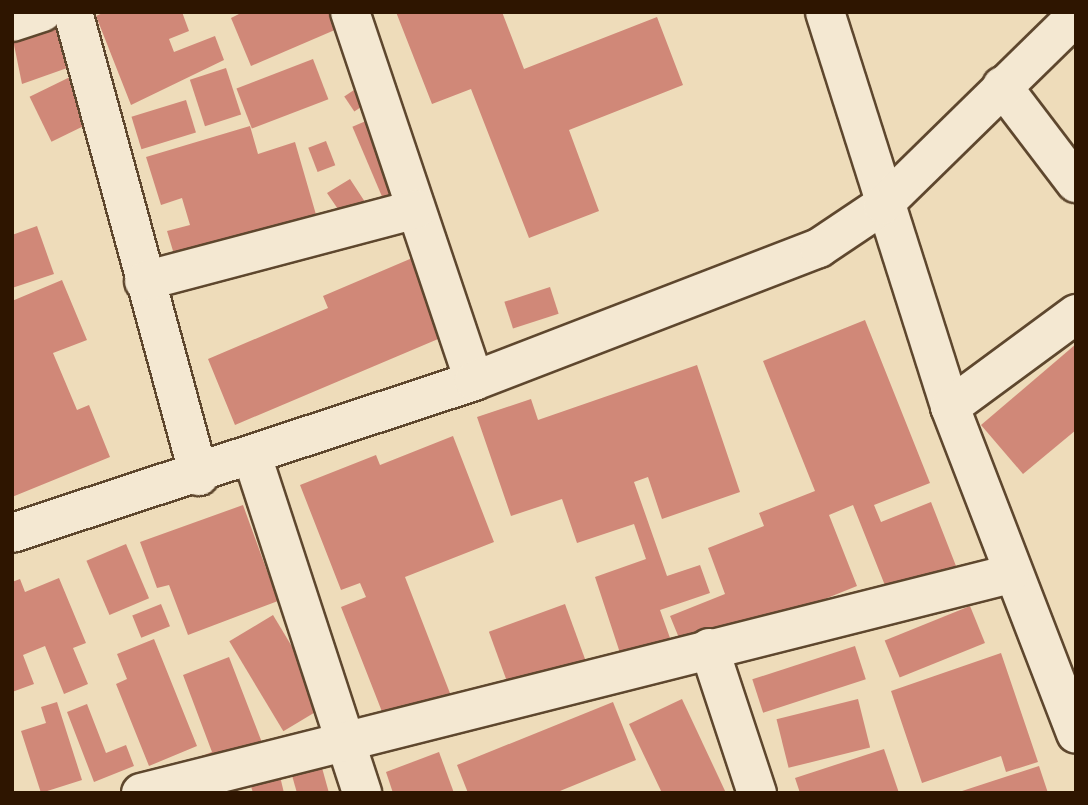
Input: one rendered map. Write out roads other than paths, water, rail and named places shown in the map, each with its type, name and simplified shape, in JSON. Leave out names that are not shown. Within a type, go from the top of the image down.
[{"type":"street","points":[[12,22],[41,12]]},
{"type":"street","points":[[73,12],[199,476]]},
{"type":"street","points":[[349,12],[474,381]]},
{"type":"street","points":[[825,12],[883,205],[950,407],[1010,575],[1076,733]]},
{"type":"street","points":[[12,533],[199,476],[474,381],[753,278],[819,248],[883,205],[1076,16]]},
{"type":"street","points":[[1002,86],[1076,183]]},
{"type":"street","points":[[144,281],[416,209]]},
{"type":"street","points":[[950,407],[1076,314]]},
{"type":"street","points":[[253,458],[362,793]]},
{"type":"street","points":[[141,793],[346,738],[1010,575]]},
{"type":"street","points":[[709,648],[757,793]]}]
